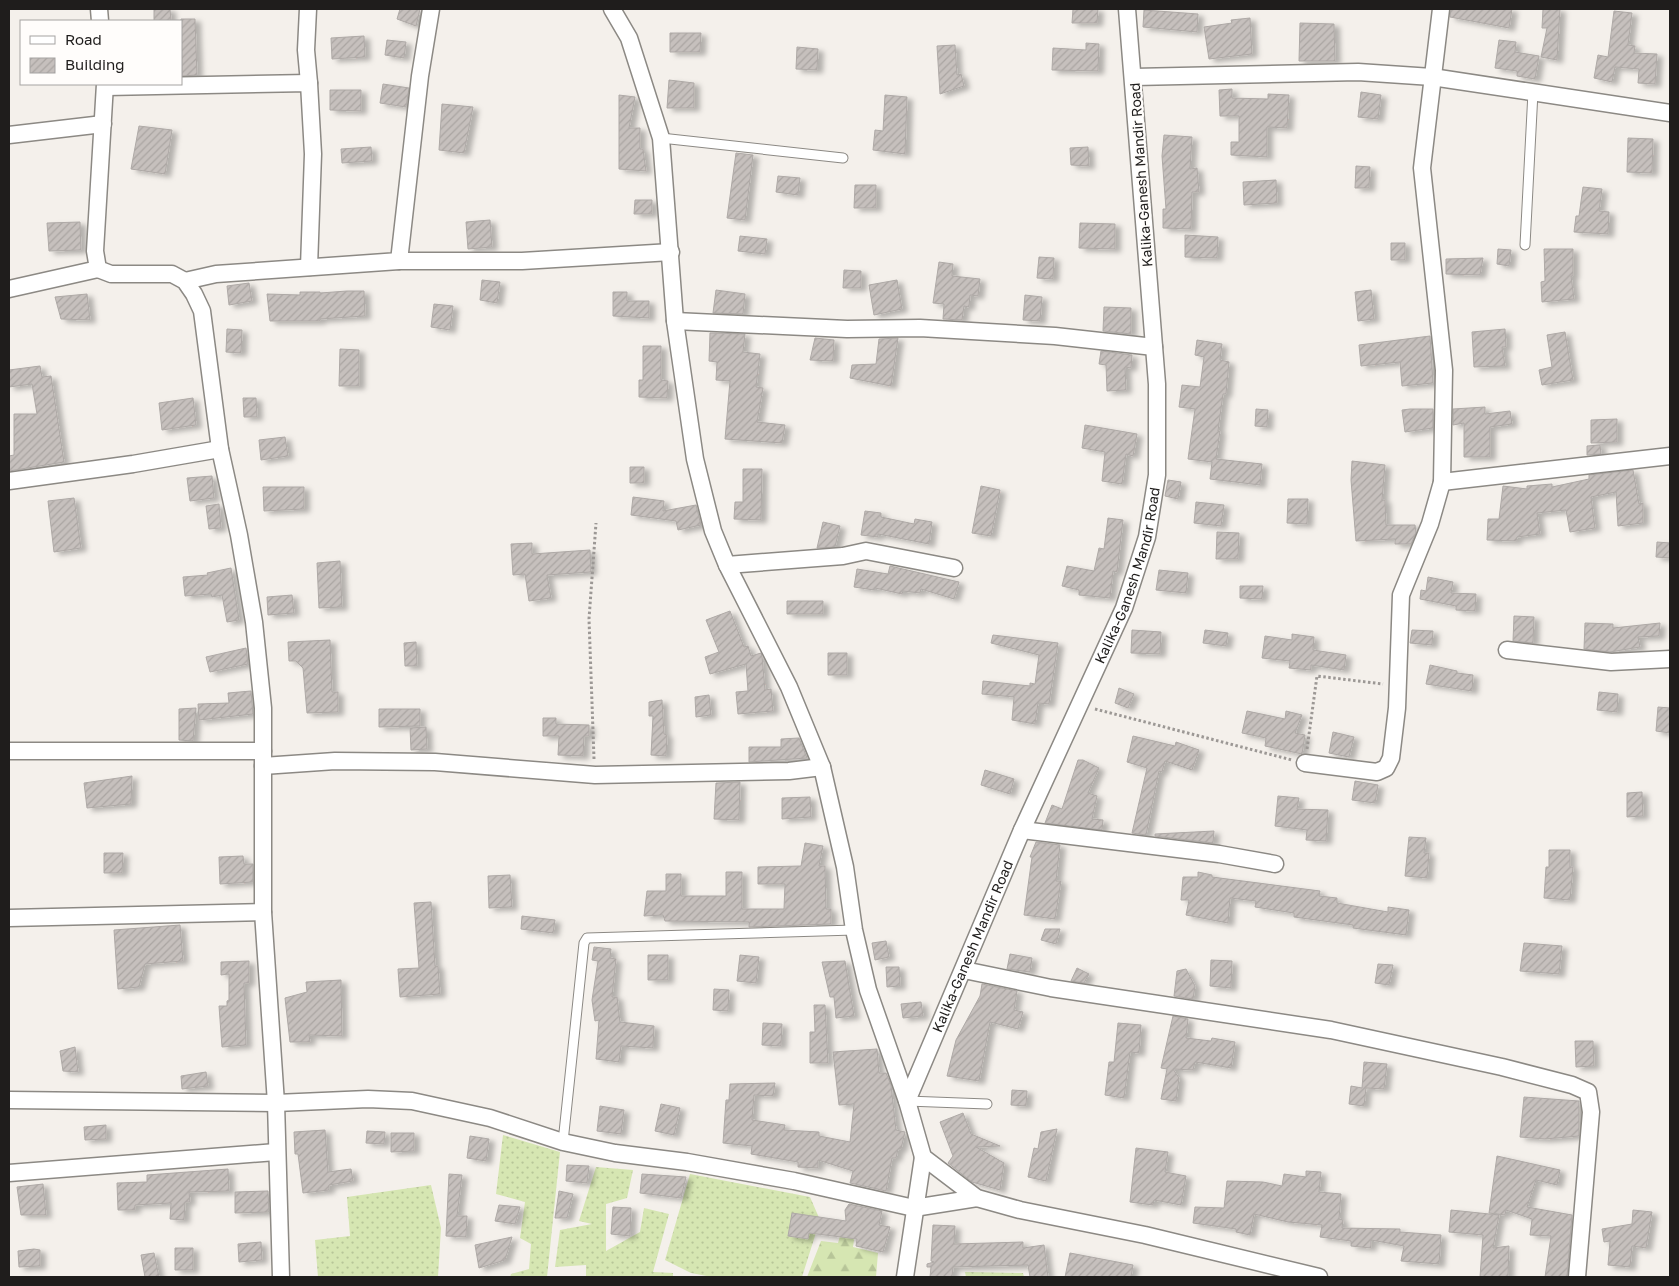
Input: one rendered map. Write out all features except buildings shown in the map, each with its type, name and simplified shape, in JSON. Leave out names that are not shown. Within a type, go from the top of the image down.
[{"type":"street","points":[[308,9],[306,50],[313,154],[309,267]]},
{"type":"street","points":[[399,261],[420,76],[431,9]]},
{"type":"street","points":[[612,9],[629,38],[661,138],[675,321],[695,459],[713,531],[727,565],[789,688],[822,767],[844,867],[854,930],[868,990],[907,1101],[922,1157],[905,1277]]},
{"type":"street","name":"Kalika-Ganesh Mandir Road","points":[[907,1101],[1022,830],[1124,608],[1147,536],[1157,476],[1157,384],[1134,77],[1127,9]]},
{"type":"street","points":[[1305,764],[1377,772],[1386,768],[1391,758],[1398,687],[1401,595],[1430,524],[1442,482],[1444,370],[1422,168],[1441,9]]},
{"type":"street","points":[[1134,77],[1358,72],[1432,78],[1670,113]]},
{"type":"street","points":[[182,85],[309,83]]},
{"type":"street","points":[[98,269],[95,251],[106,86],[174,85]]},
{"type":"street","points":[[9,136],[103,124]]},
{"type":"street","points":[[185,281],[216,274],[399,261],[522,261],[671,252]]},
{"type":"street","points":[[9,289],[98,269],[112,274],[172,274],[185,281],[202,311],[220,449],[239,535],[254,622],[263,708],[263,912],[276,1103],[281,1277]]},
{"type":"street","points":[[675,321],[847,329],[920,328],[1056,336],[1154,347]]},
{"type":"street","points":[[9,481],[133,464],[220,449]]},
{"type":"street","points":[[1442,482],[1670,456]]},
{"type":"street","points":[[727,565],[843,556],[866,551],[954,568]]},
{"type":"street","points":[[1507,650],[1611,662],[1670,659]]},
{"type":"street","points":[[9,751],[335,762],[435,762],[595,775],[789,771],[822,767]]},
{"type":"street","points":[[1022,830],[1219,854],[1275,864]]},
{"type":"street","points":[[9,918],[263,912]]},
{"type":"street","points":[[964,970],[1051,988],[1331,1030],[1502,1068],[1572,1085],[1588,1092],[1592,1112],[1577,1277]]},
{"type":"street","points":[[9,1100],[276,1103],[368,1099],[412,1101],[490,1118],[563,1142],[624,1154],[687,1162],[794,1181],[914,1208],[977,1198]]},
{"type":"street","points":[[9,1172],[276,1152]]},
{"type":"street","points":[[922,1157],[977,1198],[1020,1210],[1145,1236],[1319,1277]]},
{"type":"lane","points":[[1525,245],[1533,92]]},
{"type":"lane","points":[[661,138],[843,158]]},
{"type":"lane","points":[[563,1142],[584,943],[587,938],[854,930]]},
{"type":"lane","points":[[907,1101],[987,1104]]},
{"type":"path","points":[[595,775],[590,619],[596,523]]},
{"type":"path","points":[[1080,706],[1305,764],[1317,676],[1398,687]]},
{"type":"green space","points":[[503,1135],[560,1152],[547,1277],[510,1277],[511,1274],[529,1269],[531,1244],[520,1238],[525,1202],[496,1194]]},
{"type":"green space","points":[[596,1167],[633,1170],[627,1198],[606,1204],[606,1251],[640,1232],[644,1208],[669,1214],[653,1272],[673,1273],[673,1277],[586,1277],[586,1265],[555,1267],[560,1230],[592,1224],[579,1221]]},
{"type":"green space","points":[[690,1174],[810,1197],[820,1220],[802,1277],[712,1277],[691,1273],[665,1260]]},
{"type":"green space","points":[[431,1185],[441,1228],[438,1277],[318,1277],[315,1240],[350,1236],[347,1197]]},
{"type":"green space","points":[[843,1225],[856,1226],[853,1247],[878,1253],[876,1277],[807,1277],[821,1241],[838,1243]]},
{"type":"green space","points":[[965,1272],[1023,1273],[1024,1277],[966,1277]]}]
